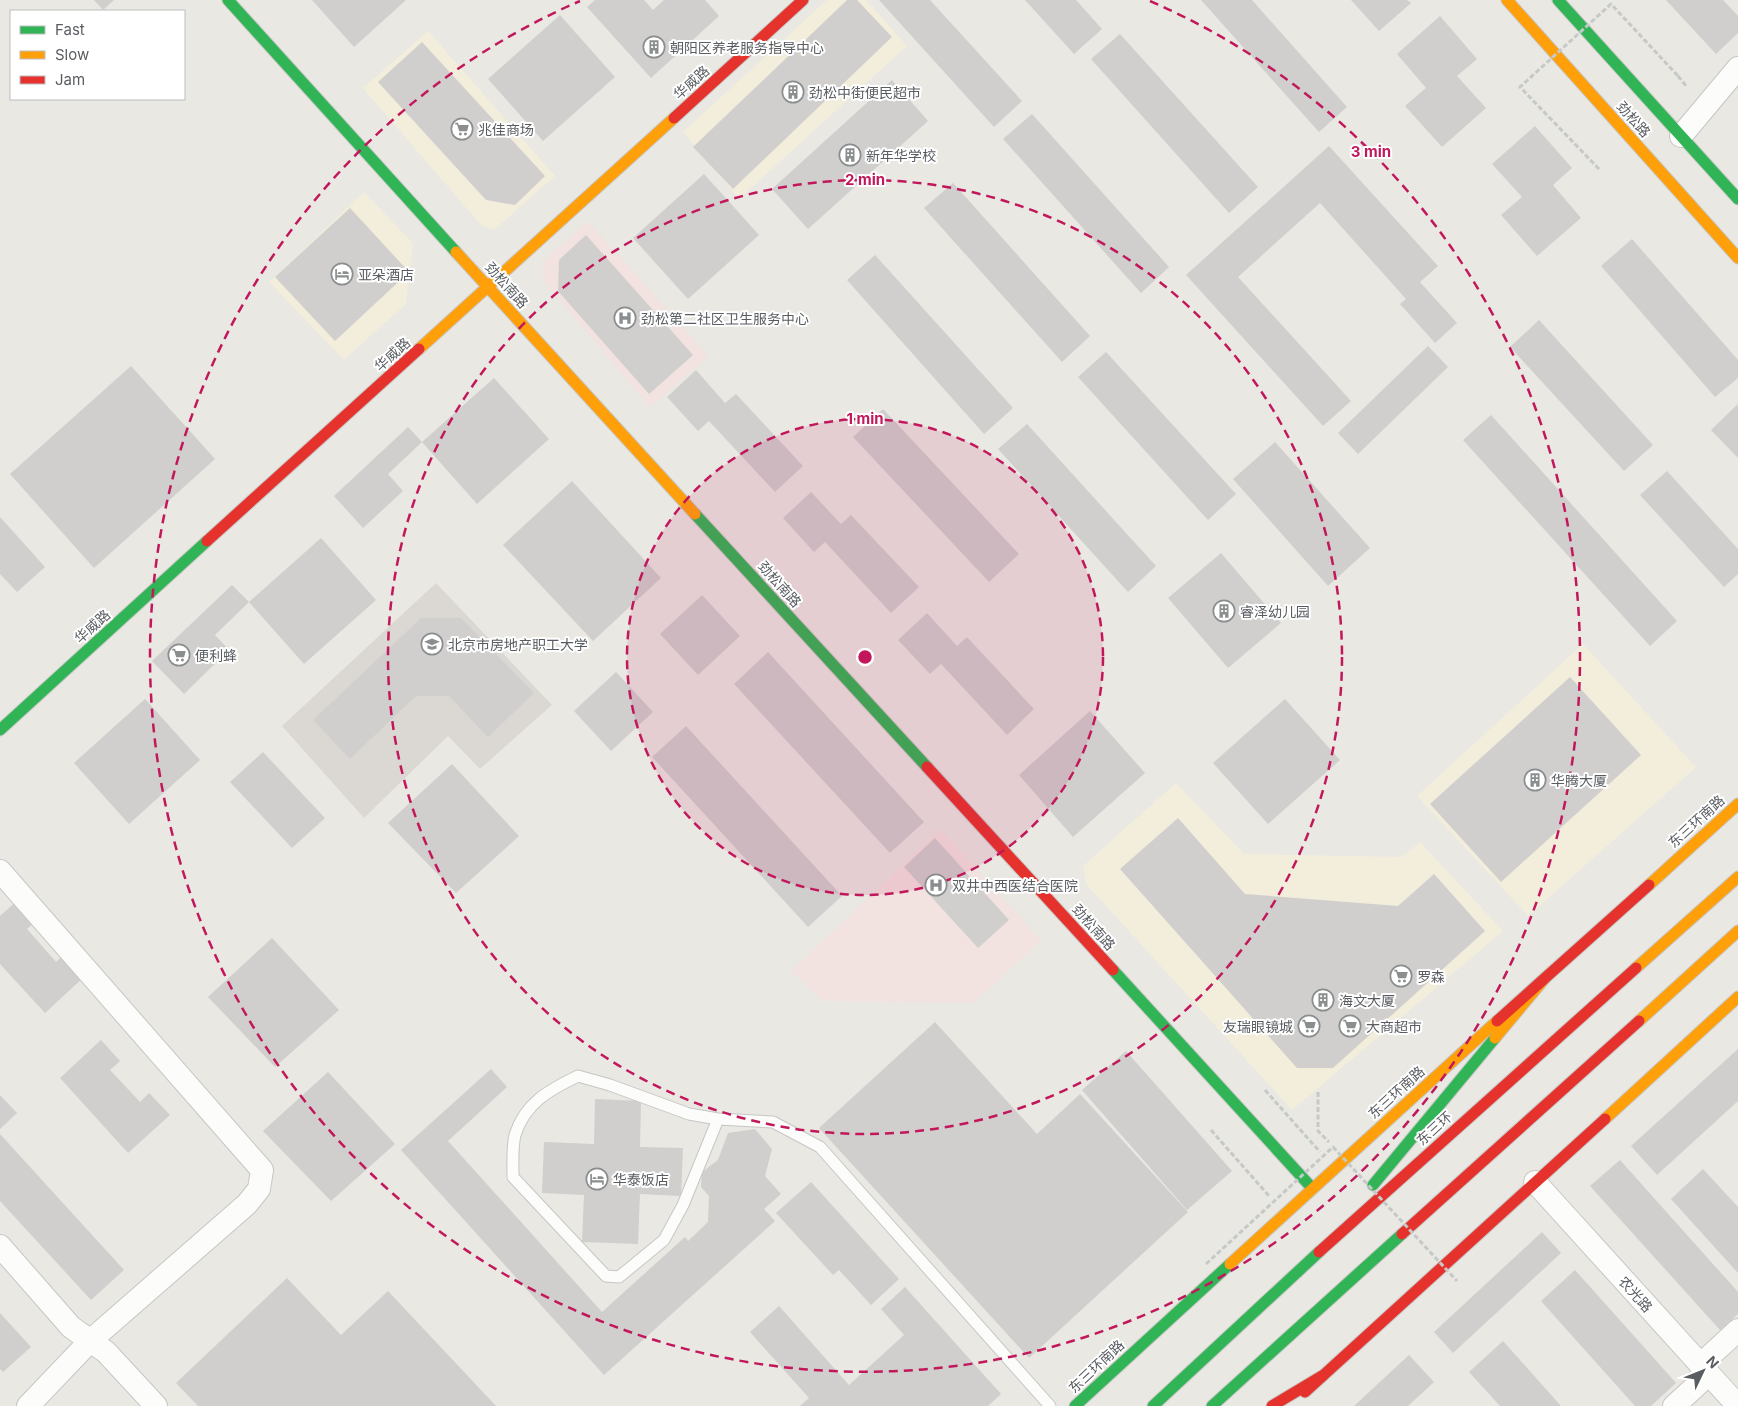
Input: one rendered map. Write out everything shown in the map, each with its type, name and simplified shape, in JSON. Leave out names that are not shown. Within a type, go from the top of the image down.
[{"type":"main road","name":"劲松南路","points":[[228,0],[1312,1188]]},
{"type":"main road","name":"华威路","points":[[0,730],[803,0]]},
{"type":"main road","name":"劲松路","points":[[1507,0],[1738,258]]},
{"type":"main road","name":"劲松路","points":[[1558,0],[1738,199]]},
{"type":"main road","name":"东三环南路","points":[[1075,1406],[1312,1188],[1738,804]]},
{"type":"main road","name":"东三环","points":[[1153,1406],[1314,1256],[1738,877]]},
{"type":"main road","points":[[1212,1406],[1738,931]]},
{"type":"main road","points":[[1314,1256],[1545,978]]},
{"type":"main road","points":[[1289,1406],[1738,997]]},
{"type":"main road","points":[[1272,1406],[1322,1376]]},
{"type":"street","points":[[1681,136],[1738,68]]},
{"type":"street","points":[[0,871],[262,1170],[259,1189],[247,1204],[90,1341],[28,1406]]},
{"type":"street","name":"农光路","points":[[1535,1182],[1738,1406]]},
{"type":"street","points":[[0,1246],[71,1327],[106,1352],[156,1406]]},
{"type":"street","points":[[1674,1406],[1738,1330]]},
{"type":"lane","points":[[718,1119],[683,1205],[664,1240],[619,1277],[606,1276],[512,1177],[515,1136],[527,1110],[551,1089],[578,1076],[610,1085],[690,1114],[718,1119],[773,1122],[820,1147],[1050,1406]]},
{"type":"path","points":[[1599,169],[1520,87],[1610,4],[1687,87]]},
{"type":"path","points":[[1266,1090],[1324,1156]]},
{"type":"path","points":[[1318,1092],[1318,1131],[1457,1281]]},
{"type":"path","points":[[1210,1130],[1274,1202]]},
{"type":"path","points":[[1206,1264],[1340,1141]]},
{"type":"shaded area","name":"劲松中街便民超市","points":[[827,0],[866,0],[907,46],[739,199],[683,132]]},
{"type":"shaded area","name":"兆佳商场","points":[[428,31],[555,176],[494,230],[481,225],[363,88]]},
{"type":"shaded area","name":"亚朵酒店","points":[[364,192],[413,243],[406,304],[344,360],[269,282]]},
{"type":"shaded area","name":"劲松第二社区卫生服务中心","points":[[588,221],[708,356],[650,407],[543,281],[543,262]]},
{"type":"shaded area","name":"北京市房地产职工大学","points":[[436,583],[552,705],[480,769],[448,736],[364,818],[282,726]]},
{"type":"shaded area","name":"华腾大厦","points":[[1583,644],[1696,767],[1528,916],[1417,796]]},
{"type":"shaded area","name":"海文大厦","points":[[1176,783],[1244,854],[1402,857],[1420,842],[1503,931],[1292,1110],[1086,884],[1083,866]]},
{"type":"shaded area","name":"双井中西医结合医院","points":[[941,829],[1041,941],[973,1003],[824,1001],[791,971]]},
{"type":"building","points":[[94,0],[114,0],[103,10]]},
{"type":"building","points":[[312,0],[406,0],[354,47]]},
{"type":"building","name":"朝阳区养老服务指导中心","points":[[595,0],[644,0],[653,10],[664,0],[705,0],[719,16],[651,78],[587,7]]},
{"type":"building","name":"劲松中街便民超市","points":[[847,0],[857,0],[892,37],[733,189],[693,147]]},
{"type":"building","points":[[879,0],[930,0],[1022,101],[994,127]]},
{"type":"building","points":[[1025,0],[1076,0],[1102,29],[1074,54]]},
{"type":"building","points":[[1201,0],[1252,0],[1347,107],[1319,132]]},
{"type":"building","points":[[1351,0],[1407,0],[1411,3],[1379,31]]},
{"type":"building","points":[[1666,0],[1723,0],[1738,16],[1738,33],[1716,54]]},
{"type":"building","points":[[560,15],[615,77],[543,141],[488,79]]},
{"type":"building","points":[[1440,16],[1477,59],[1457,76],[1486,108],[1442,147],[1405,106],[1426,88],[1397,54]]},
{"type":"building","points":[[1120,34],[1258,187],[1229,213],[1091,59]]},
{"type":"building","name":"兆佳商场","points":[[422,42],[545,176],[515,205],[486,200],[378,82]]},
{"type":"building","name":"新年华学校","points":[[892,80],[928,121],[808,229],[772,189]]},
{"type":"building","points":[[1032,114],[1169,267],[1141,293],[1003,139]]},
{"type":"building","points":[[1535,126],[1572,168],[1553,185],[1581,218],[1537,256],[1501,215],[1522,197],[1492,164]]},
{"type":"building","points":[[1329,146],[1438,266],[1420,282],[1457,323],[1435,343],[1400,304],[1406,299],[1320,203],[1238,277],[1351,401],[1323,426],[1186,275]]},
{"type":"building","points":[[704,174],[759,235],[688,299],[633,238]]},
{"type":"building","points":[[953,183],[1090,336],[1062,362],[924,208]]},
{"type":"building","name":"亚朵酒店","points":[[350,208],[409,272],[335,341],[275,277]]},
{"type":"building","name":"劲松第二社区卫生服务中心","points":[[586,235],[693,355],[649,394],[558,291],[559,260]]},
{"type":"building","points":[[1632,239],[1738,360],[1738,378],[1715,397],[1601,266]]},
{"type":"building","points":[[875,255],[1013,408],[984,434],[847,280]]},
{"type":"building","points":[[1539,320],[1653,445],[1624,471],[1510,347]]},
{"type":"building","points":[[1428,346],[1448,367],[1358,454],[1338,433]]},
{"type":"building","points":[[1106,352],[1236,494],[1208,520],[1078,377]]},
{"type":"building","points":[[131,366],[215,459],[94,568],[10,474]]},
{"type":"building","points":[[696,370],[725,403],[736,394],[803,466],[775,492],[709,421],[698,431],[667,397]]},
{"type":"building","points":[[494,378],[549,439],[477,504],[422,442]]},
{"type":"building","points":[[1738,404],[1738,458],[1711,430]]},
{"type":"building","points":[[883,409],[1019,554],[989,582],[853,437]]},
{"type":"building","points":[[1491,415],[1677,621],[1650,646],[1463,440]]},
{"type":"building","points":[[1027,424],[1156,566],[1128,592],[998,449]]},
{"type":"building","points":[[408,427],[422,442],[388,474],[403,491],[363,528],[334,496]]},
{"type":"building","points":[[1275,442],[1370,548],[1328,586],[1233,479]]},
{"type":"building","points":[[1667,471],[1738,549],[1738,574],[1724,587],[1640,495]]},
{"type":"building","points":[[572,481],[661,578],[593,641],[503,545]]},
{"type":"building","points":[[811,492],[841,524],[851,515],[919,587],[891,613],[825,542],[814,552],[783,518]]},
{"type":"building","points":[[0,517],[45,567],[17,592],[0,574]]},
{"type":"building","points":[[321,538],[376,600],[304,664],[249,602]]},
{"type":"building","name":"睿泽幼儿园","points":[[1221,553],[1281,623],[1228,668],[1168,598]]},
{"type":"building","points":[[232,585],[249,602],[215,635],[229,650],[184,694],[152,661]]},
{"type":"building","points":[[702,595],[740,636],[698,675],[660,634]]},
{"type":"building","points":[[927,613],[957,646],[967,637],[1034,709],[1007,735],[941,664],[930,674],[898,640]]},
{"type":"building","points":[[421,618],[461,618],[534,693],[488,737],[449,696],[416,696],[350,759],[313,720]]},
{"type":"building","points":[[768,652],[924,822],[890,853],[734,684]]},
{"type":"building","points":[[616,672],[653,712],[611,751],[574,711]]},
{"type":"building","name":"华腾大厦","points":[[1570,677],[1641,755],[1501,882],[1430,804]]},
{"type":"building","points":[[145,699],[200,760],[129,824],[74,763]]},
{"type":"building","points":[[1285,699],[1340,760],[1268,824],[1213,763]]},
{"type":"building","points":[[1090,711],[1145,773],[1073,837],[1019,775]]},
{"type":"building","points":[[686,726],[842,896],[808,927],[652,757]]},
{"type":"building","points":[[263,752],[325,818],[292,848],[230,782]]},
{"type":"building","points":[[452,764],[519,836],[456,893],[388,823]]},
{"type":"building","name":"海文大厦","points":[[1178,818],[1245,894],[1398,906],[1434,874],[1485,931],[1333,1068],[1297,1068],[1120,869]]},
{"type":"building","points":[[935,838],[1009,920],[978,948],[904,867]]},
{"type":"building","points":[[18,900],[37,920],[27,929],[56,962],[66,953],[86,975],[45,1013],[0,964],[0,916]]},
{"type":"building","points":[[272,938],[339,1010],[275,1067],[208,997]]},
{"type":"building","points":[[935,1022],[1037,1134],[1080,1094],[1188,1212],[1029,1358],[819,1128]]},
{"type":"building","points":[[101,1040],[120,1061],[110,1070],[140,1102],[149,1093],[170,1115],[128,1153],[60,1078]]},
{"type":"building","points":[[1738,1049],[1738,1101],[1657,1175],[1631,1146]]},
{"type":"building","points":[[1126,1051],[1232,1171],[1187,1210],[1082,1090]]},
{"type":"building","points":[[491,1069],[507,1087],[448,1141],[602,1312],[685,1237],[688,1241],[708,1222],[709,1196],[701,1187],[702,1172],[718,1160],[728,1133],[755,1129],[772,1149],[765,1176],[781,1194],[764,1209],[775,1221],[604,1375],[401,1150]]},
{"type":"building","points":[[328,1072],[395,1144],[331,1201],[263,1131]]},
{"type":"building","points":[[0,1095],[17,1113],[0,1129]]},
{"type":"building","points":[[595,1099],[641,1101],[640,1147],[683,1148],[681,1196],[640,1194],[638,1244],[582,1242],[584,1195],[542,1193],[544,1142],[594,1144]]},
{"type":"building","points":[[0,1134],[124,1270],[91,1300],[0,1201]]},
{"type":"building","points":[[1620,1160],[1738,1292],[1738,1314],[1720,1330],[1590,1186]]},
{"type":"building","points":[[1703,1169],[1738,1207],[1738,1273],[1671,1199]]},
{"type":"building","points":[[811,1182],[899,1279],[871,1305],[839,1270],[833,1275],[776,1213]]},
{"type":"building","points":[[1542,1232],[1561,1253],[1453,1353],[1434,1332]]},
{"type":"building","points":[[1575,1270],[1676,1383],[1651,1406],[1635,1406],[1541,1301]]},
{"type":"building","points":[[287,1278],[341,1335],[388,1291],[496,1406],[198,1406],[176,1383]]},
{"type":"building","points":[[905,1287],[1001,1394],[988,1406],[800,1406],[809,1398],[750,1332],[779,1306],[849,1385],[904,1335],[881,1309]]},
{"type":"building","points":[[0,1313],[31,1347],[3,1372],[0,1369]]},
{"type":"building","points":[[1503,1341],[1561,1406],[1500,1406],[1469,1372]]},
{"type":"building","points":[[1409,1355],[1434,1382],[1408,1406],[1354,1406]]},
{"type":"traffic: fast","points":[[228,0],[456,252]]},
{"type":"traffic: fast","points":[[1558,0],[1738,199]]},
{"type":"traffic: fast","points":[[695,514],[927,767]]},
{"type":"traffic: fast","points":[[0,730],[207,541]]},
{"type":"traffic: fast","points":[[1113,970],[1312,1188]]},
{"type":"traffic: fast","points":[[1373,1185],[1495,1038]]},
{"type":"traffic: fast","points":[[1212,1406],[1402,1234]]},
{"type":"traffic: fast","points":[[1153,1406],[1319,1252]]},
{"type":"traffic: fast","points":[[1075,1406],[1230,1264]]},
{"type":"traffic: slow","points":[[1507,0],[1738,258]]},
{"type":"traffic: slow","points":[[419,349],[674,118]]},
{"type":"traffic: slow","points":[[456,252],[695,514]]},
{"type":"traffic: slow","points":[[1649,885],[1738,804]]},
{"type":"traffic: slow","points":[[1636,968],[1738,877]]},
{"type":"traffic: slow","points":[[1639,1021],[1738,931]]},
{"type":"traffic: slow","points":[[1495,1038],[1545,978]]},
{"type":"traffic: slow","points":[[1605,1119],[1738,997]]},
{"type":"traffic: slow","points":[[1230,1264],[1497,1021]]},
{"type":"traffic: jam","points":[[674,118],[803,0]]},
{"type":"traffic: jam","points":[[207,541],[419,349]]},
{"type":"traffic: jam","points":[[927,767],[1113,970]]},
{"type":"traffic: jam","points":[[1497,1021],[1649,885]]},
{"type":"traffic: jam","points":[[1319,1252],[1636,968]]},
{"type":"traffic: jam","points":[[1402,1234],[1639,1021]]},
{"type":"traffic: jam","points":[[1305,1392],[1605,1119]]},
{"type":"traffic: jam","points":[[1272,1406],[1322,1376]]},
{"type":"place","name":"朝阳区养老服务指导中心","points":[[654,47]]},
{"type":"place","name":"劲松中街便民超市","points":[[793,92]]},
{"type":"place","name":"兆佳商场","points":[[462,129]]},
{"type":"place","name":"新年华学校","points":[[850,155]]},
{"type":"place","name":"亚朵酒店","points":[[342,274]]},
{"type":"place","name":"劲松第二社区卫生服务中心","points":[[625,318]]},
{"type":"place","name":"睿泽幼儿园","points":[[1224,611]]},
{"type":"place","name":"北京市房地产职工大学","points":[[432,644]]},
{"type":"place","name":"便利蜂","points":[[179,655]]},
{"type":"place","name":"华腾大厦","points":[[1535,780]]},
{"type":"place","name":"双井中西医结合医院","points":[[936,885]]},
{"type":"place","name":"罗森","points":[[1401,976]]},
{"type":"place","name":"海文大厦","points":[[1323,1000]]},
{"type":"place","name":"友瑞眼镜城","points":[[1309,1026]]},
{"type":"place","name":"大商超市","points":[[1350,1026]]},
{"type":"place","name":"华泰饭店","points":[[597,1179]]}]
